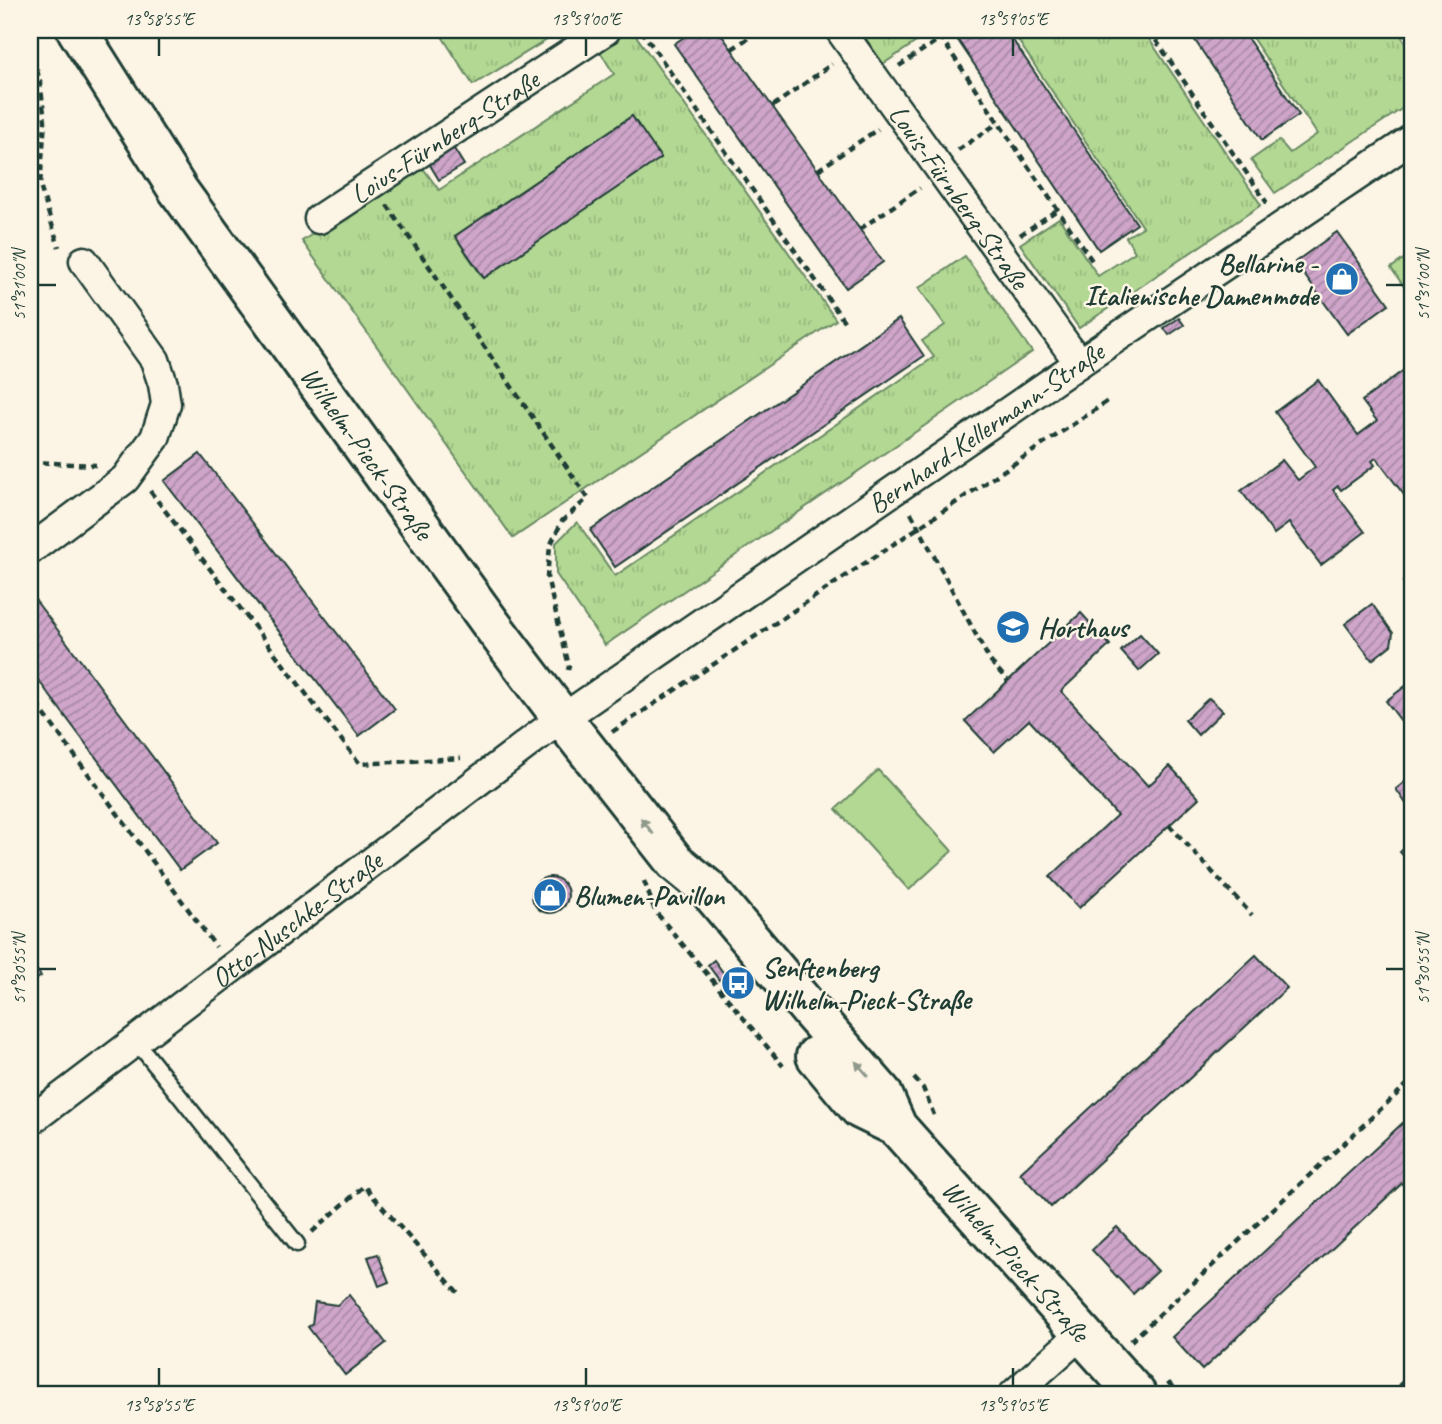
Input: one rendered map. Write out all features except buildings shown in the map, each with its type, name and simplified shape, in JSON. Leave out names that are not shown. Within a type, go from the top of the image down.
[{"type":"main road","name":"Wilhelm-Pieck-Straße","points":[[77,30],[178,190],[483,613],[562,718],[675,862],[708,889],[883,1093],[897,1127],[1136,1394]]},
{"type":"street","name":"Loius-Fürnberg-Straße","points":[[319,219],[606,30]]},
{"type":"street","name":"Louis-Fürnberg-Straße","points":[[847,39],[1079,363]]},
{"type":"street","name":"Bernhard-Kellermann-Straße","points":[[562,718],[1079,363],[1412,139]]},
{"type":"street","points":[[30,550],[125,479],[155,438],[166,404],[155,360],[84,261]]},
{"type":"street","name":"Otto-Nuschke-Straße","points":[[30,1121],[562,718]]},
{"type":"street","points":[[1014,1394],[1081,1334]]},
{"type":"lane","points":[[136,1041],[297,1244]]},
{"type":"path","points":[[641,30],[846,324]]},
{"type":"path","points":[[732,49],[760,30]]},
{"type":"path","points":[[1149,30],[1282,226]]},
{"type":"path","points":[[1403,30],[1412,43]]},
{"type":"path","points":[[877,81],[941,38],[1093,262]]},
{"type":"path","points":[[773,106],[847,39]]},
{"type":"path","points":[[30,46],[40,81],[45,121],[40,186],[58,247]]},
{"type":"path","points":[[818,170],[900,113]]},
{"type":"path","points":[[860,229],[998,123]]},
{"type":"path","points":[[373,184],[588,498],[562,521],[550,546],[547,578],[569,666],[566,678]]},
{"type":"path","points":[[998,249],[1057,210]]},
{"type":"path","points":[[609,735],[1108,401]]},
{"type":"path","points":[[30,462],[96,465],[125,479],[142,481],[360,764],[462,758],[481,779]]},
{"type":"path","points":[[922,536],[990,661],[1008,681]]},
{"type":"path","points":[[30,695],[232,968]]},
{"type":"path","points":[[1169,825],[1252,915]]},
{"type":"path","points":[[1130,1341],[1412,1080]]},
{"type":"path","points":[[297,1244],[364,1186],[461,1296]]},
{"type":"path","points":[[1390,1394],[1412,1374]]},
{"type":"green space","points":[[438,30],[563,30],[473,85]]},
{"type":"green space","points":[[619,30],[632,30],[836,320],[513,538],[302,241],[420,164],[439,190],[614,74],[596,45]],"holes":[[[632,116],[660,158],[483,278],[455,236]]]},
{"type":"green space","points":[[860,30],[934,30],[883,64]]},
{"type":"green space","points":[[1011,30],[1143,30],[1261,205],[1079,328],[1020,244],[1059,218],[1098,276],[1135,252],[1126,237],[1143,227]]},
{"type":"green space","points":[[1247,30],[1397,30],[1412,52],[1412,102],[1275,193],[1251,160],[1279,140],[1290,153],[1317,134]]},
{"type":"green space","points":[[965,256],[1032,352],[605,645],[556,574],[556,543],[577,522],[615,576],[934,357],[922,341],[945,325],[919,288]]},
{"type":"green space","points":[[1405,258],[1412,269],[1412,298],[1391,268]]},
{"type":"green space","points":[[878,770],[952,851],[909,890],[836,809]]},
{"type":"place","name":"Bellarine - Italienische Damenmode","points":[[1342,279]]},
{"type":"place","name":"Horthaus","points":[[1013,627]]},
{"type":"place","name":"Blumen-Pavillon","points":[[550,895]]},
{"type":"place","name":"Senftenberg Wilhelm-Pieck-Straße","points":[[738,983]]}]
